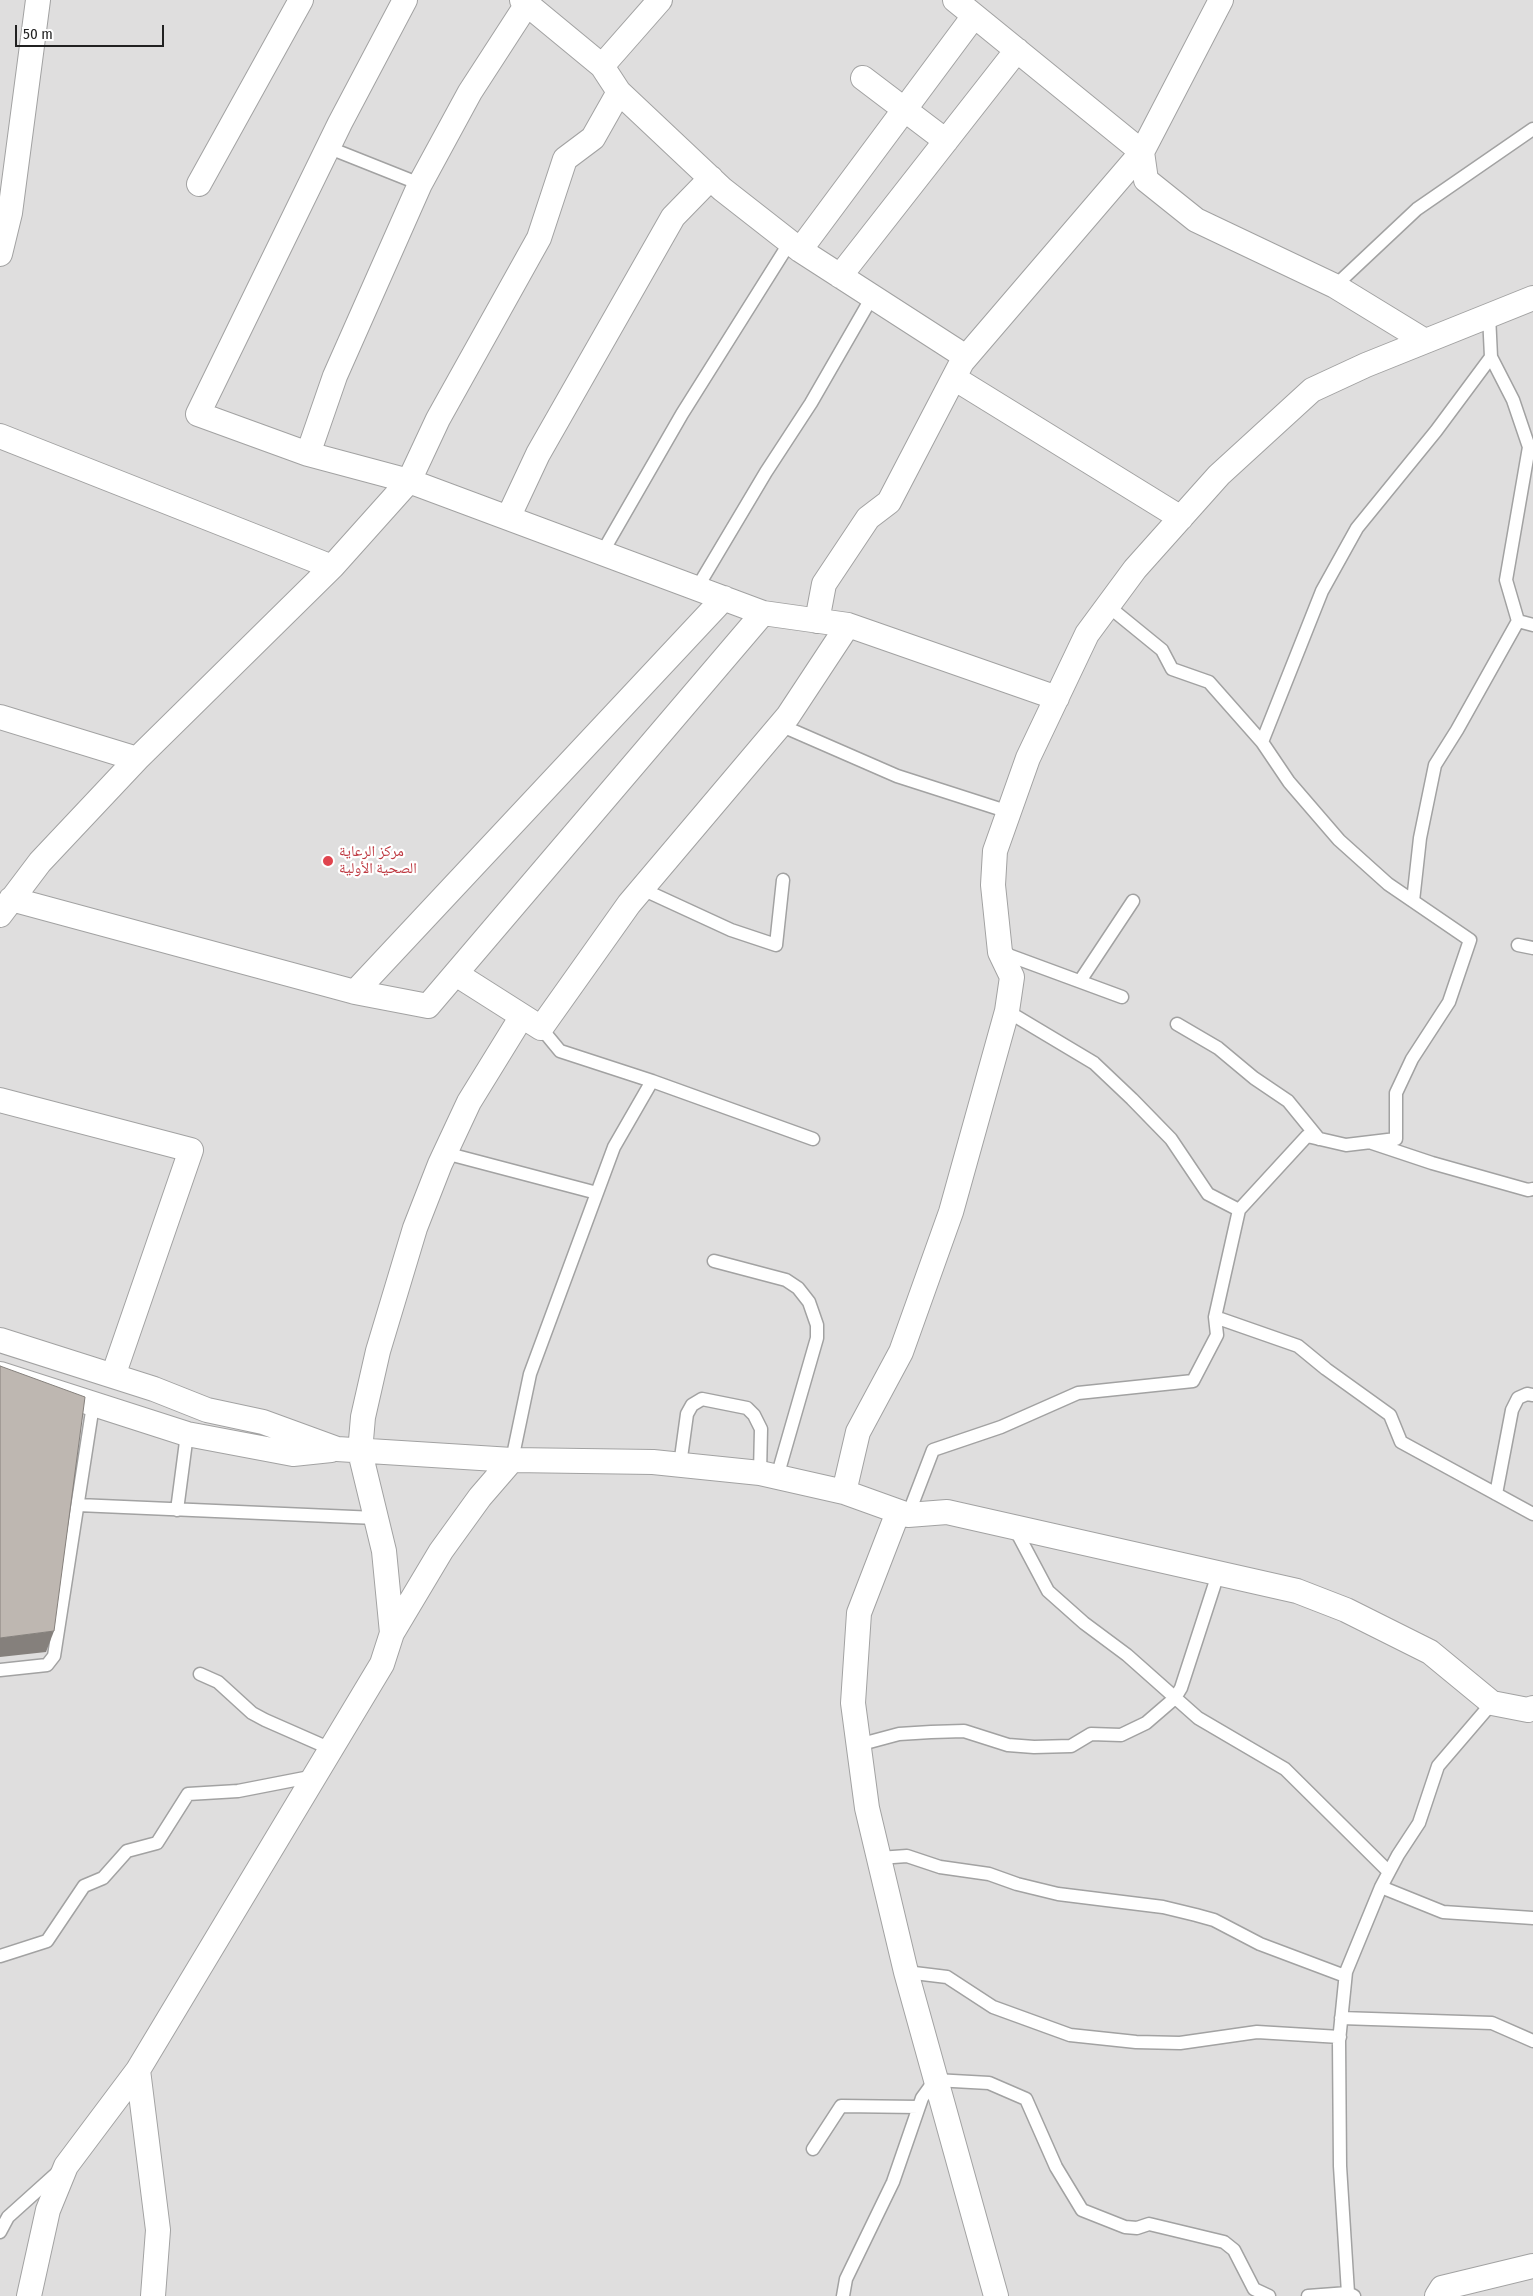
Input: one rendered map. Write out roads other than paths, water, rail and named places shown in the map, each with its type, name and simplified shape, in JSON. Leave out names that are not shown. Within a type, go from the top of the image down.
[{"type":"street","points":[[0,254],[10,213],[38,0]]},
{"type":"street","points":[[199,184],[301,0]]},
{"type":"street","points":[[405,0],[327,148],[198,414],[308,454],[409,481],[763,613],[848,625],[1057,698]]},
{"type":"street","points":[[602,66],[660,0]]},
{"type":"street","points":[[955,0],[1142,152],[1146,180],[1196,220],[1335,286],[1425,341]]},
{"type":"street","points":[[817,621],[824,584],[868,518],[889,502],[966,357],[1142,152],[1221,0]]},
{"type":"street","points":[[308,454],[335,376],[420,184],[470,92],[524,2],[602,66],[619,92],[711,178],[795,246],[966,357]]},
{"type":"street","points":[[795,246],[904,110],[974,16]]},
{"type":"street","points":[[840,276],[1017,50]]},
{"type":"street","points":[[863,78],[946,140]]},
{"type":"street","points":[[619,92],[593,138],[565,159],[539,238],[438,419],[409,481],[332,567],[137,758],[40,862],[6,907],[356,992],[428,1006],[763,613]]},
{"type":"street","points":[[508,518],[538,454],[673,217],[711,178]]},
{"type":"street","points":[[844,1492],[858,1432],[901,1352],[951,1212],[1007,1010],[1012,977],[1000,952],[993,885],[995,851],[1028,758],[1087,634],[1135,569],[1218,475],[1312,390],[1366,365],[1533,298]]},
{"type":"street","points":[[954,378],[1181,518]]},
{"type":"street","points":[[0,436],[332,567]]},
{"type":"street","points":[[356,992],[724,598]]},
{"type":"street","points":[[392,1633],[384,1550],[376,1518],[349,1450],[363,1417],[378,1351],[415,1228],[445,1153],[469,1102],[531,1022],[780,725],[848,625]]},
{"type":"street","points":[[0,717],[137,758]]},
{"type":"street","points":[[456,974],[531,1022]]},
{"type":"street","points":[[0,1100],[191,1150],[113,1376]]},
{"type":"street","points":[[0,1340],[113,1376],[207,1410],[263,1422],[349,1450]]},
{"type":"street","points":[[0,1374],[187,1434],[293,1454],[349,1450],[512,1460],[654,1462],[769,1475],[844,1492],[903,1514],[947,1512],[1297,1591],[1346,1610],[1430,1652],[1492,1703],[1528,1710],[1533,1708]]},
{"type":"street","points":[[164,1427],[175,1397]]},
{"type":"street","points":[[29,2296],[48,2210],[66,2166],[138,2070],[382,1664],[392,1633],[441,1551],[480,1497],[512,1460]]},
{"type":"street","points":[[903,1514],[859,1613],[853,1703],[867,1808],[906,1972],[996,2296]]},
{"type":"street","points":[[138,2070],[158,2230],[153,2296]]},
{"type":"street","points":[[1437,2296],[1442,2288],[1533,2266]]},
{"type":"lane","points":[[1335,286],[1417,209],[1533,129]]},
{"type":"lane","points":[[327,148],[420,184]]},
{"type":"lane","points":[[602,553],[682,414],[795,246]]},
{"type":"lane","points":[[697,588],[766,472],[811,403],[872,297]]},
{"type":"lane","points":[[1413,900],[1420,838],[1435,765],[1518,621],[1506,580],[1529,447],[1513,400],[1491,357],[1489,315]]},
{"type":"lane","points":[[1262,742],[1322,591],[1357,528],[1436,431],[1491,357]]},
{"type":"lane","points":[[903,1514],[933,1450],[1001,1427],[1078,1393],[1194,1381],[1217,1335],[1215,1317],[1240,1210],[1307,1136],[1346,1145],[1396,1139],[1396,1094],[1412,1059],[1449,1002],[1470,940],[1388,884],[1339,840],[1289,782],[1262,742],[1209,682],[1172,668],[1162,650],[1108,606]]},
{"type":"lane","points":[[1518,621],[1533,625]]},
{"type":"lane","points":[[780,725],[897,776],[1009,812]]},
{"type":"lane","points":[[642,889],[731,930],[776,945],[783,880]]},
{"type":"lane","points":[[1080,981],[1133,901]]},
{"type":"lane","points":[[1518,945],[1533,948]]},
{"type":"lane","points":[[1000,952],[1122,996]]},
{"type":"lane","points":[[1007,1010],[1094,1063],[1171,1140],[1208,1194],[1240,1210]]},
{"type":"lane","points":[[531,1022],[560,1051],[652,1081],[813,1139]]},
{"type":"lane","points":[[1177,1024],[1218,1048],[1254,1078],[1288,1101],[1319,1139]]},
{"type":"lane","points":[[512,1460],[530,1374],[597,1192],[614,1147],[652,1081]]},
{"type":"lane","points":[[1370,1142],[1442,1166],[1528,1190],[1533,1189]]},
{"type":"lane","points":[[445,1153],[597,1192]]},
{"type":"lane","points":[[714,1261],[786,1280],[798,1288],[808,1302],[817,1325],[818,1338],[769,1475]]},
{"type":"lane","points":[[1215,1317],[1298,1346],[1326,1369],[1390,1415],[1401,1442],[1533,1514]]},
{"type":"lane","points":[[1496,1494],[1512,1410],[1518,1398],[1527,1394],[1533,1395]]},
{"type":"lane","points":[[680,1465],[687,1414],[692,1405],[702,1399],[747,1408],[754,1415],[761,1429],[769,1475]]},
{"type":"lane","points":[[0,1670],[47,1665],[54,1656],[93,1405]]},
{"type":"lane","points":[[176,1510],[187,1434]]},
{"type":"lane","points":[[78,1505],[376,1518]]},
{"type":"lane","points":[[1014,1527],[1048,1591],[1084,1623],[1127,1655],[1198,1718],[1285,1768],[1389,1872]]},
{"type":"lane","points":[[858,1744],[899,1734],[964,1731],[1008,1745],[1072,1746],[1091,1734],[1121,1735],[1146,1723],[1176,1698],[1181,1688],[1218,1574]]},
{"type":"lane","points":[[200,1674],[218,1682],[252,1712],[265,1720],[331,1749]]},
{"type":"lane","points":[[1308,2296],[1351,2294],[1340,2166],[1340,2037],[1345,1976],[1381,1887],[1419,1823],[1438,1766],[1492,1703]]},
{"type":"lane","points":[[2,1953],[47,1941],[84,1886],[103,1878],[127,1851],[156,1843],[188,1794],[238,1791],[314,1776]]},
{"type":"lane","points":[[879,1858],[906,1856],[940,1867],[989,1874],[1017,1884],[1058,1894],[1163,1907],[1196,1915],[1214,1920],[1260,1944],[1345,1976]]},
{"type":"lane","points":[[1381,1887],[1442,1912],[1533,1918]]},
{"type":"lane","points":[[906,1972],[947,1978],[993,2007],[1070,2035],[1154,2042],[1180,2042],[1257,2032],[1340,2037]]},
{"type":"lane","points":[[1341,2018],[1492,2024],[1533,2041]]},
{"type":"lane","points":[[843,2296],[846,2279],[893,2182],[922,2098],[935,2080],[989,2083],[1026,2099],[1056,2167],[1082,2210],[1125,2227],[1137,2228],[1148,2224],[1224,2242],[1234,2250],[1254,2290],[1269,2296]]},
{"type":"lane","points":[[813,2149],[841,2106],[919,2107]]},
{"type":"lane","points":[[0,2232],[8,2217],[66,2166]]},
{"type":"place","name":"مركز الرعاية الصحية الأولية","points":[[328,861]]}]
